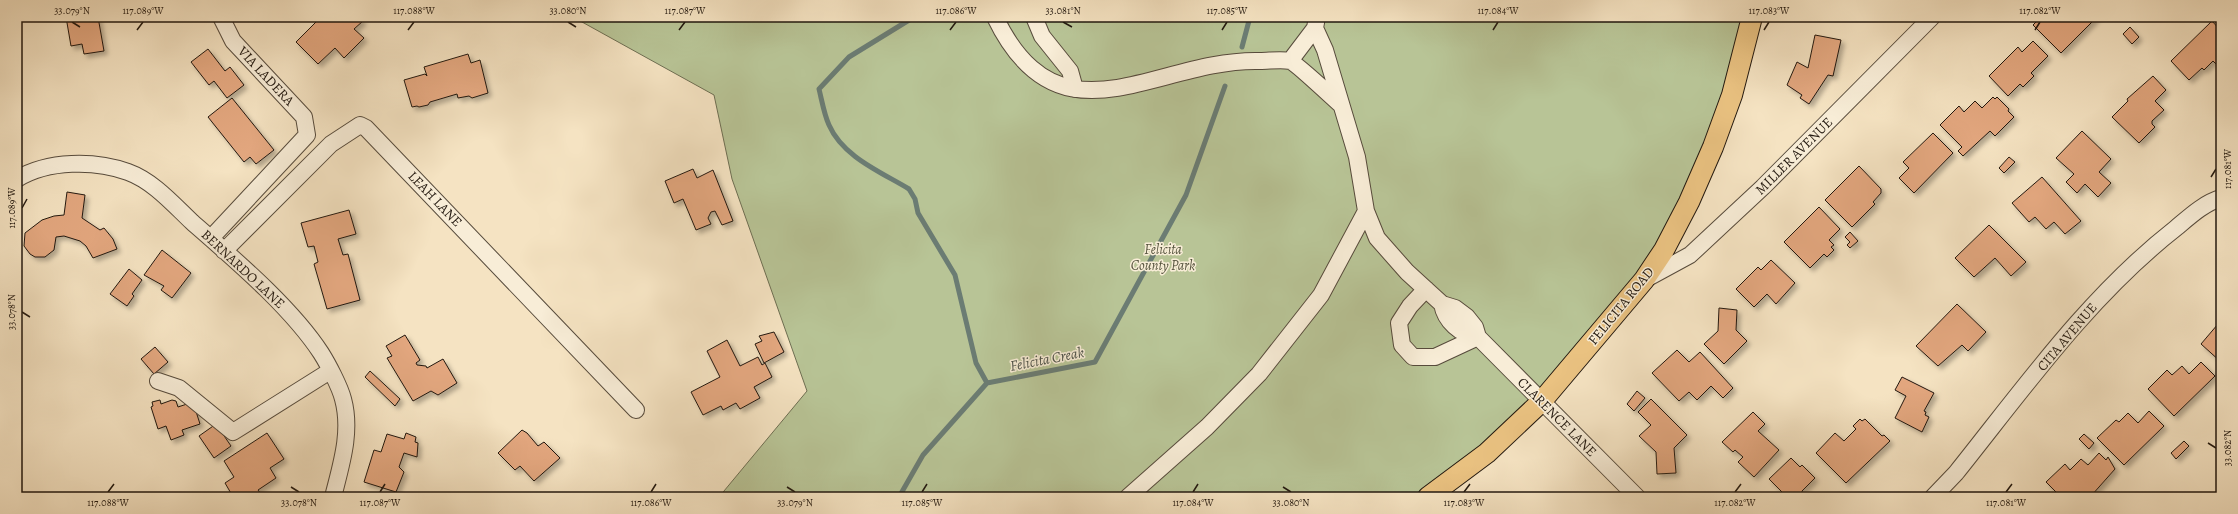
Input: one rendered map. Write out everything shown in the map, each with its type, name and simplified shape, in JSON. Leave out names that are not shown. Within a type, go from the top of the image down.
[{"type":"main road","name":"FELICITA ROAD","points":[[1428,497],[1487,453],[1541,402],[1644,280],[1664,250],[1689,202],[1713,147],[1732,95],[1752,17]]},
{"type":"street","name":"VIA LADERA","points":[[211,238],[306,135],[304,117],[233,41],[221,17]]},
{"type":"street","points":[[995,17],[1011,45],[1034,71],[1050,80],[1075,88],[1093,91],[1132,87],[1189,69],[1219,63],[1248,60],[1290,61],[1341,105]]},
{"type":"street","points":[[1034,17],[1042,36],[1070,71],[1075,88]]},
{"type":"street","name":"MILLER AVENUE","points":[[1644,280],[1690,255],[1763,187],[1932,17]]},
{"type":"street","points":[[1290,61],[1316,23]]},
{"type":"street","name":"CLARENCE LANE","points":[[1316,23],[1357,157],[1366,211],[1377,238],[1442,304],[1455,308],[1467,317],[1475,327],[1478,337],[1637,497]]},
{"type":"street","name":"LEAH LANE","points":[[224,251],[331,144],[360,125],[366,128],[636,410]]},
{"type":"street","name":"BERNARDO LANE","points":[[17,179],[44,168],[87,164],[128,172],[151,185],[211,238],[291,315],[322,353],[343,399],[347,442],[333,497]]},
{"type":"street","name":"CITA AVENUE","points":[[1933,497],[1956,474],[2087,309],[2155,244],[2201,208],[2221,198]]},
{"type":"street","points":[[1128,497],[1207,427],[1259,374],[1321,295],[1366,211]]},
{"type":"street","points":[[1426,289],[1410,306],[1399,323],[1402,345],[1413,358],[1435,357],[1478,337]]},
{"type":"street","points":[[158,381],[179,388],[233,432],[330,371]]},
{"type":"green space","name":"Felicita County Park","points":[[573,17],[1752,17],[1663,251],[1541,402],[1428,497],[719,497],[807,391],[732,179],[714,95]]},
{"type":"building","points":[[66,17],[98,17],[104,51],[84,54],[82,44],[71,46]]},
{"type":"building","points":[[316,17],[359,17],[363,21],[354,29],[364,38],[344,58],[335,48],[318,64],[296,42],[316,22],[313,19]]},
{"type":"building","points":[[2041,17],[2097,17],[2061,53],[2033,25]]},
{"type":"building","points":[[2212,21],[2221,31],[2221,65],[2219,67],[2213,61],[2204,70],[2202,68],[2189,80],[2171,61]]},
{"type":"building","points":[[2130,27],[2139,37],[2132,44],[2123,34]]},
{"type":"building","points":[[1815,35],[1841,40],[1833,76],[1828,75],[1809,104],[1800,98],[1802,95],[1787,85],[1797,62],[1808,68]]},
{"type":"building","points":[[2033,41],[2048,56],[2031,73],[2034,76],[2023,87],[2020,84],[2008,96],[1989,76],[2018,47],[2022,52]]},
{"type":"building","points":[[208,49],[225,71],[230,67],[244,85],[227,98],[214,81],[209,85],[191,62]]},
{"type":"building","points":[[468,54],[471,63],[480,60],[488,93],[472,98],[469,96],[458,98],[457,94],[430,102],[428,105],[412,107],[404,80],[425,74],[427,76],[424,67]]},
{"type":"building","points":[[2153,76],[2166,90],[2155,101],[2164,110],[2152,121],[2152,124],[2155,127],[2139,143],[2112,117],[2128,101],[2127,99]]},
{"type":"building","points":[[1993,97],[1995,99],[1997,97],[2009,109],[2008,111],[2014,117],[1995,136],[1990,131],[1963,156],[1958,151],[1962,147],[1940,125],[1959,106],[1964,112],[1975,101],[1982,108]]},
{"type":"building","points":[[232,98],[274,150],[256,164],[250,157],[244,162],[208,117]]},
{"type":"building","points":[[2082,131],[2111,159],[2099,172],[2111,183],[2098,197],[2085,184],[2077,193],[2066,182],[2074,174],[2056,158]]},
{"type":"building","points":[[1933,133],[1953,153],[1914,193],[1899,178],[1909,168],[1903,162]]},
{"type":"building","points":[[2009,157],[2015,162],[2004,173],[1999,168]]},
{"type":"building","points":[[1859,166],[1881,189],[1881,193],[1873,202],[1875,204],[1852,227],[1825,200]]},
{"type":"building","points":[[693,169],[697,178],[713,170],[733,221],[722,225],[715,211],[711,212],[708,218],[711,224],[696,230],[683,199],[674,203],[665,181]]},
{"type":"building","points":[[2042,177],[2081,221],[2065,234],[2054,222],[2046,229],[2035,217],[2029,222],[2012,203]]},
{"type":"building","points":[[67,192],[85,195],[82,218],[100,230],[104,228],[113,239],[117,249],[93,258],[86,246],[80,241],[64,236],[56,237],[54,250],[45,257],[35,257],[30,254],[24,246],[25,233],[42,220],[54,216],[64,215]]},
{"type":"building","points":[[1819,207],[1840,229],[1829,240],[1834,245],[1831,247],[1834,250],[1827,257],[1824,254],[1810,268],[1784,242]]},
{"type":"building","points":[[349,210],[356,234],[338,239],[343,255],[348,254],[360,300],[327,309],[314,264],[318,262],[314,246],[308,247],[301,223]]},
{"type":"building","points":[[1989,225],[2026,262],[2011,276],[1995,258],[1974,277],[1955,258]]},
{"type":"building","points":[[1850,232],[1858,241],[1850,248],[1847,245],[1850,242],[1845,237]]},
{"type":"building","points":[[162,250],[191,273],[172,298],[161,290],[164,286],[144,275]]},
{"type":"building","points":[[1771,260],[1795,283],[1776,304],[1767,294],[1754,307],[1736,289],[1758,267],[1761,270]]},
{"type":"building","points":[[129,269],[142,280],[132,294],[134,296],[127,306],[110,294]]},
{"type":"building","points":[[1957,304],[1986,332],[1968,351],[1962,345],[1938,366],[1916,346]]},
{"type":"building","points":[[1719,308],[1737,310],[1736,330],[1747,341],[1724,364],[1704,344],[1718,331]]},
{"type":"building","points":[[2218,324],[2221,327],[2221,362],[2201,344]]},
{"type":"building","points":[[774,332],[784,352],[764,363],[755,344],[762,341],[759,336]]},
{"type":"building","points":[[405,335],[420,360],[416,363],[417,365],[426,366],[427,368],[443,359],[457,383],[438,395],[431,391],[413,401],[387,358],[392,356],[386,346]]},
{"type":"building","points":[[727,340],[740,366],[758,357],[762,365],[765,363],[772,377],[754,387],[760,398],[740,409],[736,403],[723,410],[721,406],[703,415],[691,392],[720,377],[707,351]]},
{"type":"building","points":[[155,347],[168,362],[154,374],[141,359]]},
{"type":"building","points":[[1677,350],[1689,362],[1700,352],[1733,388],[1723,398],[1711,386],[1697,400],[1689,392],[1679,401],[1652,373]]},
{"type":"building","points":[[2201,362],[2215,376],[2174,416],[2148,389],[2167,370],[2172,375],[2182,366],[2189,374]]},
{"type":"building","points":[[370,371],[400,399],[395,406],[365,377]]},
{"type":"building","points":[[1902,377],[1934,393],[1924,411],[1926,412],[1925,415],[1929,417],[1922,432],[1895,418],[1906,396],[1895,390]]},
{"type":"building","points":[[1637,391],[1645,398],[1634,411],[1627,404]]},
{"type":"building","points":[[1651,399],[1687,435],[1674,448],[1676,473],[1657,474],[1656,452],[1639,436],[1651,425],[1638,412]]},
{"type":"building","points":[[160,400],[161,404],[172,400],[176,401],[178,407],[193,402],[200,424],[182,430],[184,435],[171,440],[166,426],[158,429],[151,407],[153,406],[152,402]]},
{"type":"building","points":[[2149,411],[2164,426],[2124,465],[2097,438],[2116,420],[2119,422],[2128,413],[2138,423]]},
{"type":"building","points":[[1753,412],[1765,424],[1758,431],[1779,450],[1754,477],[1738,462],[1743,457],[1735,450],[1733,452],[1722,442]]},
{"type":"building","points":[[1860,419],[1862,421],[1865,419],[1882,436],[1884,435],[1890,441],[1846,483],[1816,453],[1835,433],[1844,441],[1856,429],[1853,426]]},
{"type":"building","points":[[216,424],[231,446],[214,458],[199,436]]},
{"type":"building","points":[[522,430],[527,433],[538,446],[544,442],[560,458],[534,481],[520,466],[515,470],[498,453]]},
{"type":"building","points":[[267,433],[284,459],[270,468],[276,478],[258,490],[261,494],[256,497],[248,497],[246,495],[238,497],[235,493],[232,495],[225,483],[234,477],[224,461]]},
{"type":"building","points":[[406,433],[416,437],[415,442],[418,443],[417,457],[404,453],[399,467],[404,472],[396,492],[364,482],[374,450],[381,452],[387,434],[404,439]]},
{"type":"building","points":[[2084,434],[2094,443],[2089,449],[2079,439]]},
{"type":"building","points":[[2184,441],[2189,446],[2176,459],[2171,453]]},
{"type":"building","points":[[2099,453],[2106,460],[2108,457],[2115,469],[2091,496],[2061,497],[2046,482],[2065,464],[2070,470],[2081,459],[2088,465]]},
{"type":"building","points":[[1791,458],[1800,467],[1802,465],[1815,478],[1802,491],[1802,497],[1783,497],[1782,492],[1769,479]]},
{"type":"waterway","points":[[914,17],[849,57],[819,89],[824,112],[829,125],[843,146],[864,163],[909,189],[915,199],[918,213],[955,275],[976,363],[987,383]]},
{"type":"waterway","name":"Felicita Creak","points":[[1242,47],[1250,17]]},
{"type":"waterway","name":"Felicita Creak","points":[[899,497],[923,455],[987,383],[1095,362],[1186,195],[1225,86]]}]
